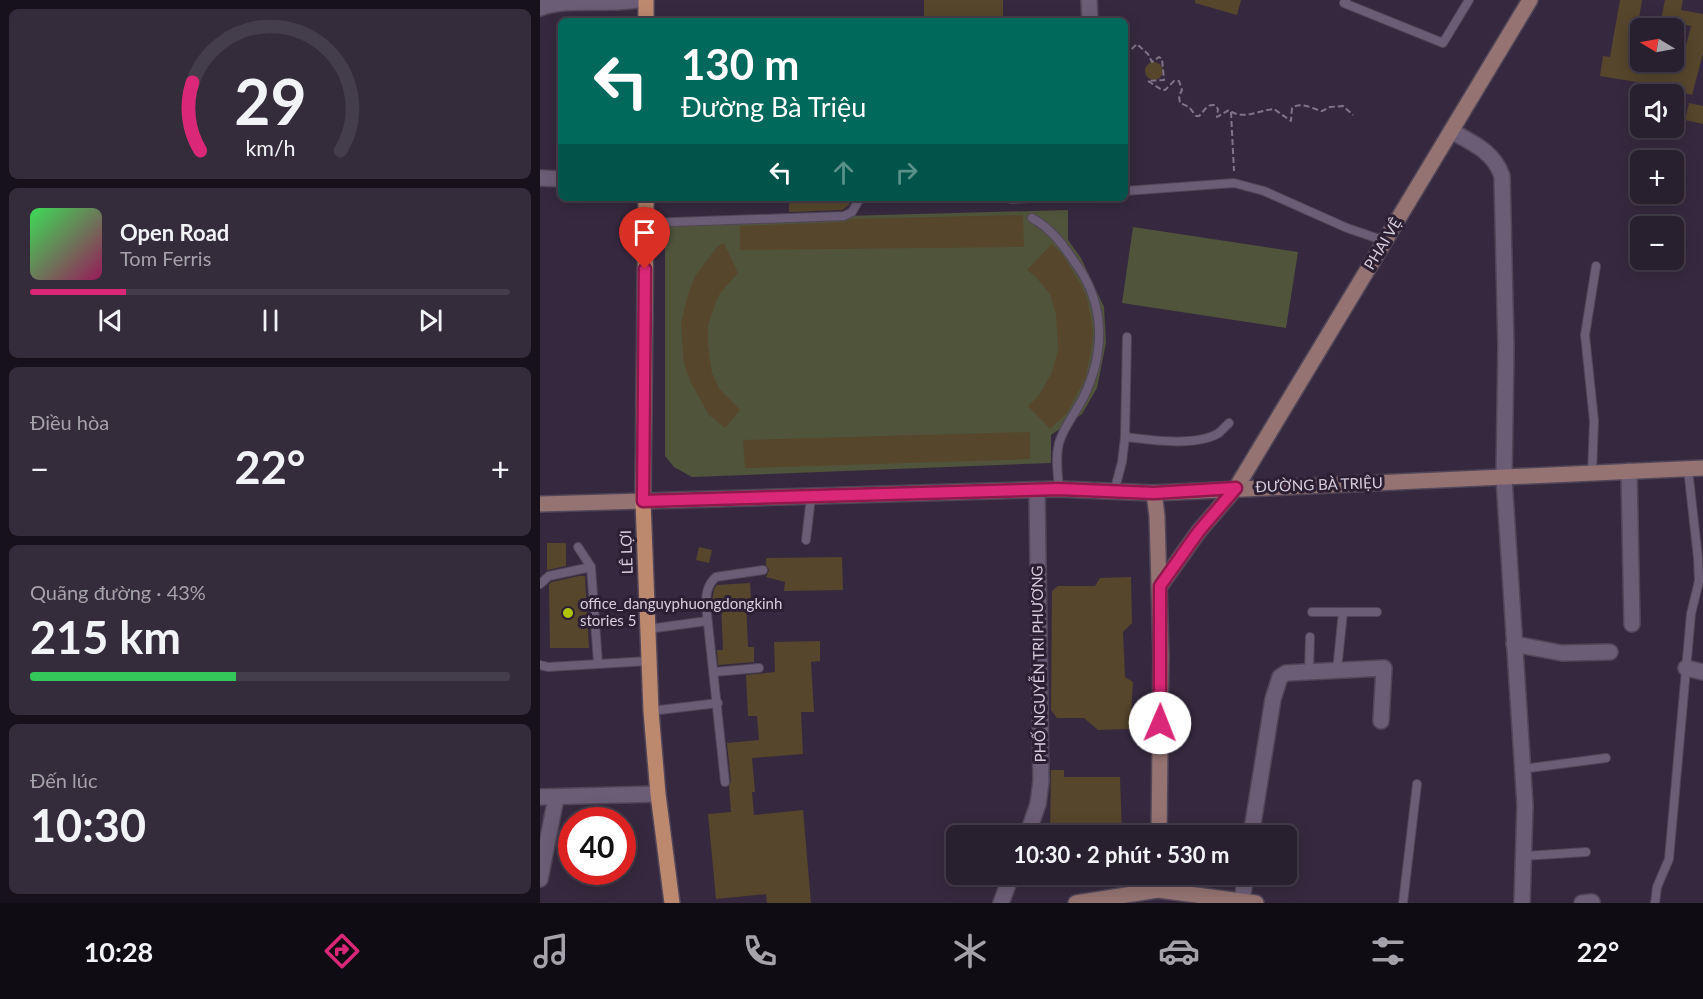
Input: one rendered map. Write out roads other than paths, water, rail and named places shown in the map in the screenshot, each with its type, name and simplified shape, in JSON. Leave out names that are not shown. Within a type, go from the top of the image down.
[{"type":"main road","points":[[646,0],[646,18]]},
{"type":"main road","name":"PHAI VỆ","points":[[1160,586],[1199,531],[1236,488],[1530,0]]},
{"type":"main road","name":"LÊ LỢI","points":[[646,201],[643,501],[651,711],[658,794],[672,903]]},
{"type":"main road","name":"ĐƯỜNG BÀ TRIỆU","points":[[540,504],[1059,489],[1154,493],[1695,468]]},
{"type":"main road","points":[[1154,493],[1160,586],[1159,825]]},
{"type":"main road","points":[[1076,903],[1146,885]]},
{"type":"main road","points":[[1172,885],[1249,902]]},
{"type":"street","points":[[540,8],[548,3],[569,0],[612,2],[637,0]]},
{"type":"street","points":[[1089,0],[1090,18]]},
{"type":"street","points":[[1451,131],[1491,155],[1502,176],[1506,348],[1504,478],[1525,805],[1522,903]]},
{"type":"street","points":[[540,178],[558,179]]},
{"type":"street","points":[[1629,471],[1632,624]]},
{"type":"street","name":"PHỐ NGUYỄN TRI PHƯƠNG","points":[[1031,825],[1038,804],[1041,781],[1037,491]]},
{"type":"street","points":[[1514,644],[1562,653],[1610,652]]},
{"type":"street","points":[[1253,825],[1273,699],[1280,677],[1286,673],[1384,668],[1382,721]]},
{"type":"street","points":[[1686,668],[1703,672]]},
{"type":"street","points":[[540,797],[658,794]]},
{"type":"street","points":[[540,879],[556,798]]},
{"type":"street","points":[[1001,903],[1008,885]]},
{"type":"street","points":[[1247,885],[1249,902]]},
{"type":"lane","points":[[1346,0],[1344,3],[1443,43],[1469,0]]},
{"type":"lane","points":[[1128,191],[1234,183],[1264,191],[1347,228],[1385,241]]},
{"type":"lane","points":[[645,223],[844,216],[852,212],[858,201]]},
{"type":"lane","points":[[1032,218],[1044,225],[1059,239],[1082,271],[1094,294],[1100,322],[1099,354],[1095,371],[1082,399],[1064,428],[1059,445],[1057,464],[1059,489]]},
{"type":"lane","points":[[1592,473],[1594,421],[1585,335],[1596,266]]},
{"type":"lane","points":[[1114,492],[1122,462],[1125,437],[1127,337]]},
{"type":"lane","points":[[1125,437],[1179,441],[1200,439],[1218,433],[1229,423]]},
{"type":"lane","points":[[1655,903],[1656,887],[1669,859],[1691,614],[1699,581],[1695,468]]},
{"type":"lane","points":[[806,540],[811,497]]},
{"type":"lane","points":[[578,547],[591,567],[598,663]]},
{"type":"lane","points":[[540,584],[549,576],[591,567]]},
{"type":"lane","points":[[725,782],[718,703],[707,621],[706,593],[716,577],[763,570]]},
{"type":"lane","points":[[1312,612],[1377,612]]},
{"type":"lane","points":[[1337,670],[1343,612]]},
{"type":"lane","points":[[648,629],[707,621]]},
{"type":"lane","points":[[1309,672],[1310,637]]},
{"type":"lane","points":[[540,665],[548,667],[649,662]]},
{"type":"lane","points":[[714,672],[759,668]]},
{"type":"lane","points":[[651,711],[718,703]]},
{"type":"lane","points":[[1522,769],[1606,758]]},
{"type":"lane","points":[[1403,903],[1417,784]]},
{"type":"lane","points":[[1523,856],[1586,852]]},
{"type":"place","name":"office_danguyphuongdongkinh stories 5","points":[[568,613]]}]
